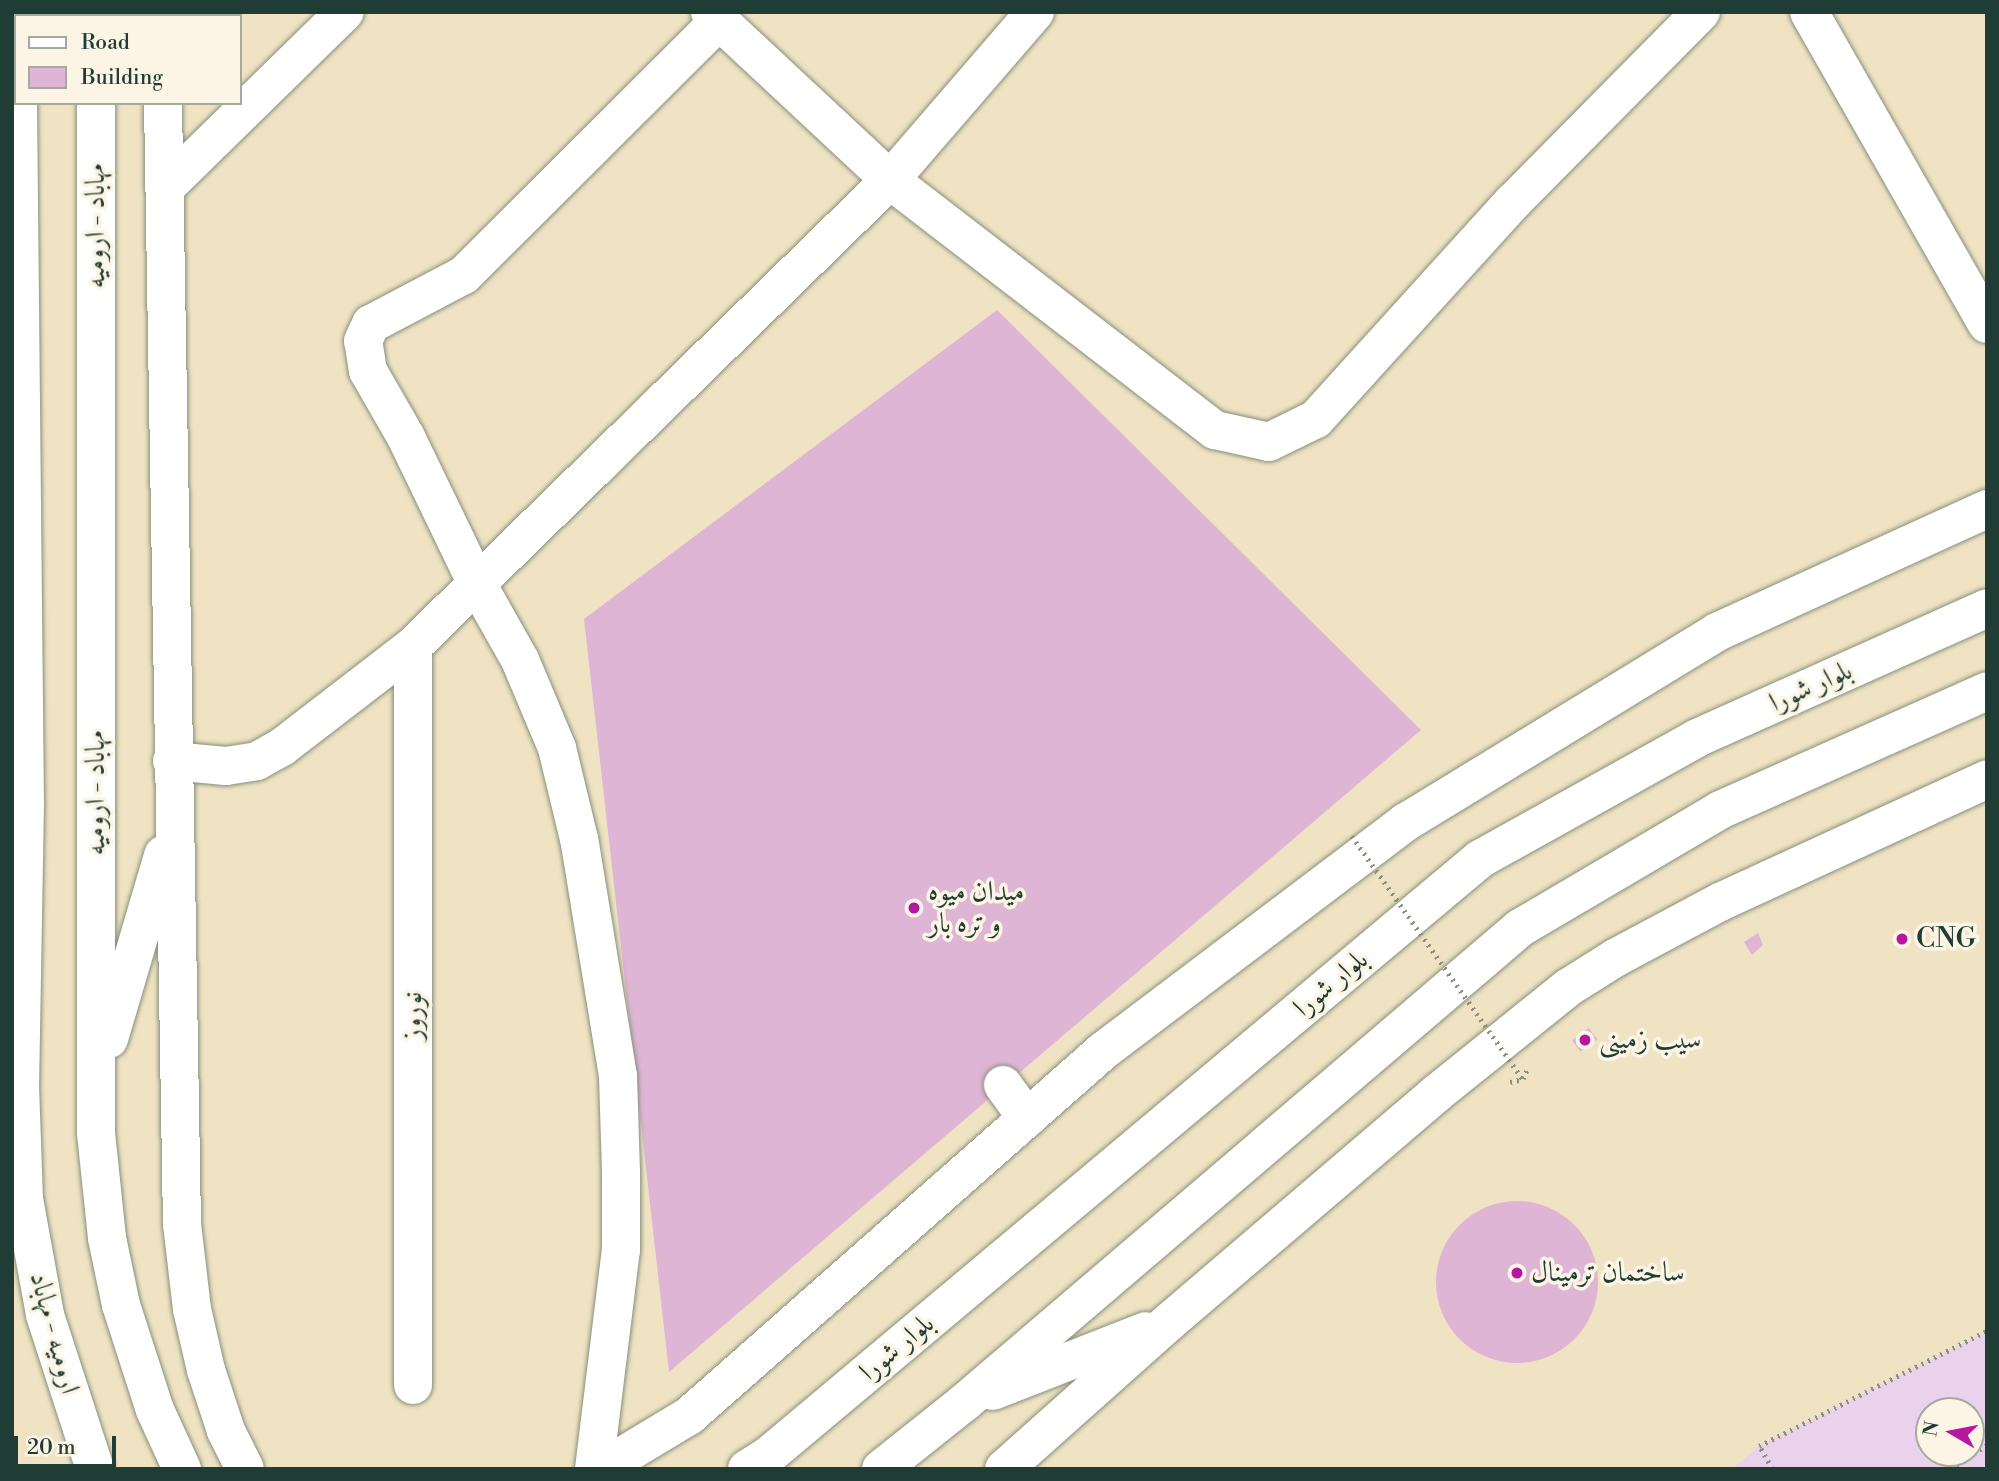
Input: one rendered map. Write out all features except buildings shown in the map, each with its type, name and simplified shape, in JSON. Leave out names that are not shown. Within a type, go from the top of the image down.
[{"type":"main road","points":[[166,187],[345,12]]},
{"type":"main road","points":[[172,761],[226,766],[257,761],[282,747],[412,646],[890,180],[1035,12]]},
{"type":"main road","points":[[594,1469],[621,1250],[618,1076],[594,916],[579,838],[557,748],[520,660],[476,582],[406,437],[368,371],[363,341],[371,324],[464,275],[714,17],[890,180],[1215,430],[1269,442],[1316,419],[1513,202],[1701,12]]},
{"type":"main road","points":[[1809,12],[1987,324]]},
{"type":"main road","name":"ارومیه - مهاباد","points":[[18,105],[25,803],[20,1085],[24,1199],[45,1315],[95,1469]]},
{"type":"main road","name":"مهاباد - ارومیه","points":[[96,105],[96,1081],[100,1185],[121,1305],[155,1410],[182,1469]]},
{"type":"main road","points":[[163,105],[172,761],[182,1224],[192,1309],[206,1370],[226,1431],[245,1469]]},
{"type":"main road","points":[[601,1469],[689,1416],[1103,1051],[1406,822],[1717,632],[1987,509]]},
{"type":"main road","name":"بلوار شورا","points":[[759,1464],[1480,859],[1697,738],[1987,608]]},
{"type":"main road","name":"نوروز","points":[[412,646],[413,1385]]},
{"type":"main road","points":[[881,1469],[965,1402],[1520,928],[1720,810],[1987,691]]},
{"type":"main road","points":[[1004,1469],[1169,1322],[1437,1093],[1569,987],[1615,958],[1720,902],[1987,779]]},
{"type":"main road","points":[[96,1081],[173,820]]},
{"type":"main road","points":[[1003,1085],[1027,1118]]},
{"type":"main road","points":[[965,1402],[1169,1322]]},
{"type":"path","points":[[1352,836],[1523,1080]]},
{"type":"path","points":[[1772,1469],[1759,1446],[1987,1332]]},
{"type":"path","points":[[1950,1469],[1987,1444]]},
{"type":"shaded area","points":[[1987,1331],[1987,1469],[1732,1469],[1759,1446]]},
{"type":"place","name":"میدان میوه و تره بار","points":[[914,908]]},
{"type":"place","name":"CNG","points":[[1902,939]]},
{"type":"place","name":"سیب زمینی","points":[[1585,1040]]},
{"type":"place","name":"ساختمان ترمینال","points":[[1517,1273]]}]
